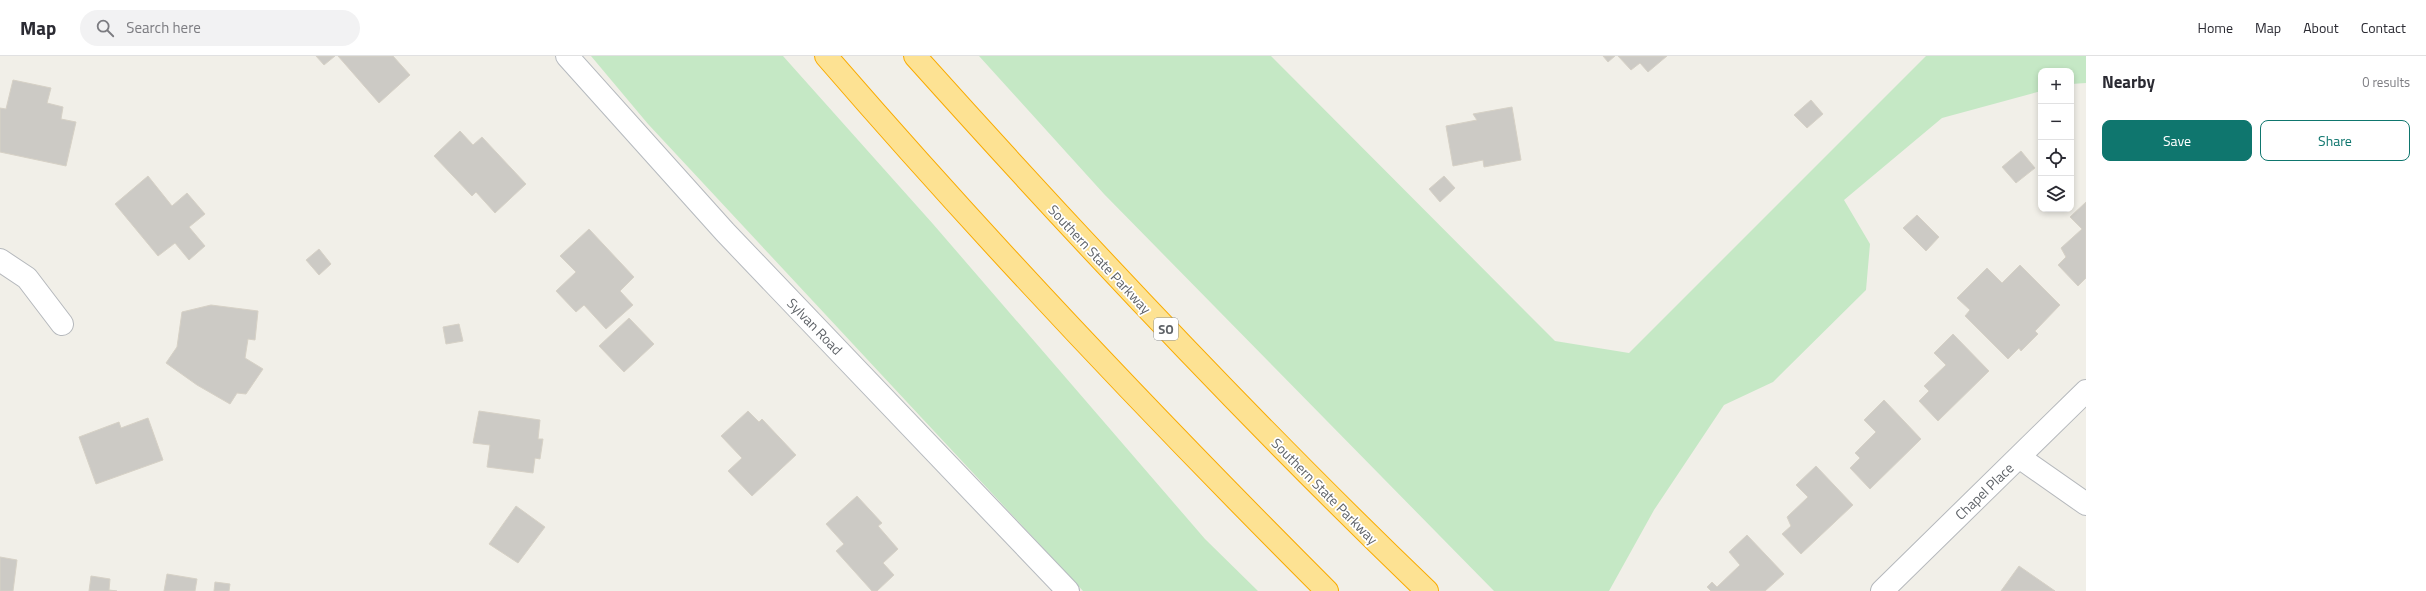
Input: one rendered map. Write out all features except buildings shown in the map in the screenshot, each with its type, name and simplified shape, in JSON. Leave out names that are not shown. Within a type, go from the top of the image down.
[{"type":"highway","points":[[826,56],[937,182],[1086,344],[1327,591]]},
{"type":"highway","name":"Southern State Parkway","points":[[915,56],[1150,312],[1309,475],[1427,591]]},
{"type":"street","name":"Sylvan Road","points":[[567,56],[725,232],[1068,591]]},
{"type":"street","points":[[0,260],[27,278],[62,324]]},
{"type":"street","name":"Chapel Place","points":[[1882,591],[2086,391]]},
{"type":"street","points":[[2019,457],[2086,504]]},
{"type":"green space","points":[[591,56],[783,56],[933,224],[1205,539],[1258,591],[1083,591],[648,124]]},
{"type":"green space","points":[[979,56],[1271,56],[1555,341],[1629,353],[1926,56],[2086,56],[2086,83],[2074,84],[2074,68],[2038,68],[2038,92],[1942,118],[1844,200],[1870,244],[1866,290],[1773,382],[1724,405],[1654,510],[1609,591],[1494,591],[1104,194]]}]
